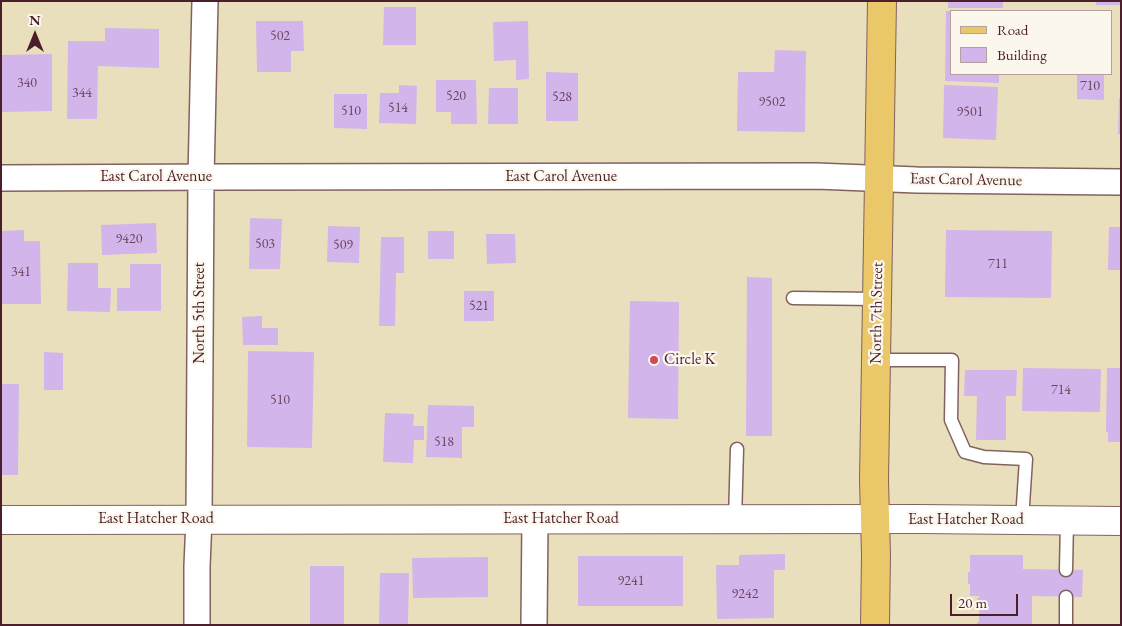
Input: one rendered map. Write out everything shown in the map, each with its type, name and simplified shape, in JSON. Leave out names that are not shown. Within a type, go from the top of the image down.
[{"type":"main road","name":"North 7th Street","points":[[875,625],[874,480],[882,1]]},
{"type":"street","name":"North 5th Street","points":[[197,625],[201,177],[205,1]]},
{"type":"street","name":"East Carol Avenue","points":[[1,178],[816,176],[917,180],[1121,182]]},
{"type":"street","points":[[534,625],[535,519]]},
{"type":"street","name":"East Hatcher Road","points":[[1,520],[875,519],[1121,521]]},
{"type":"lane","points":[[793,298],[877,298]]},
{"type":"lane","points":[[876,360],[952,360],[951,420],[964,452],[984,457],[1026,459],[1022,520]]},
{"type":"lane","points":[[735,520],[737,449]]},
{"type":"lane","points":[[1066,570],[1067,520]]},
{"type":"lane","points":[[1066,596],[1066,625]]},
{"type":"building","points":[[948,1],[1003,1],[1003,8],[948,8]]},
{"type":"building","points":[[1096,1],[1121,1],[1121,5],[1096,5]]},
{"type":"building","points":[[384,7],[416,7],[416,45],[383,45]]},
{"type":"building","points":[[946,11],[950,11],[950,75],[999,75],[999,83],[945,81]]},
{"type":"building","points":[[256,21],[303,21],[304,51],[291,51],[291,72],[257,72]]},
{"type":"building","points":[[528,21],[529,79],[516,80],[516,60],[494,61],[493,22]]},
{"type":"building","points":[[105,28],[159,29],[159,68],[98,66],[97,119],[67,119],[68,41],[105,41]]},
{"type":"building","points":[[775,50],[806,51],[805,132],[737,131],[738,72],[774,72]]},
{"type":"building","points":[[52,54],[52,111],[1,112],[1,55]]},
{"type":"building","points":[[546,72],[578,73],[578,121],[546,121]]},
{"type":"building","points":[[1077,75],[1104,75],[1104,100],[1077,99]]},
{"type":"building","points":[[436,80],[476,80],[477,124],[451,124],[451,112],[436,112]]},
{"type":"building","points":[[399,85],[417,86],[416,124],[379,123],[380,93],[399,93]]},
{"type":"building","points":[[944,85],[998,87],[996,140],[943,138]]},
{"type":"building","points":[[489,88],[518,88],[518,124],[488,124]]},
{"type":"building","points":[[334,94],[367,94],[367,129],[334,128]]},
{"type":"building","points":[[1119,98],[1121,98],[1121,134],[1118,134]]},
{"type":"building","points":[[250,218],[282,219],[280,269],[249,269]]},
{"type":"building","points":[[156,223],[157,253],[102,255],[101,225]]},
{"type":"building","points":[[328,226],[360,227],[359,263],[327,262]]},
{"type":"building","points":[[1109,227],[1121,227],[1121,270],[1108,270]]},
{"type":"building","points":[[24,230],[24,241],[40,241],[41,304],[1,304],[1,231]]},
{"type":"building","points":[[946,230],[1052,231],[1051,298],[945,297]]},
{"type":"building","points":[[428,231],[454,231],[454,259],[428,259]]},
{"type":"building","points":[[486,234],[515,234],[516,263],[487,264]]},
{"type":"building","points":[[381,237],[404,237],[404,273],[396,273],[395,326],[379,326]]},
{"type":"building","points":[[68,263],[98,263],[98,288],[111,288],[110,312],[67,311]]},
{"type":"building","points":[[130,264],[161,264],[161,311],[117,311],[117,288],[130,288]]},
{"type":"building","points":[[747,277],[772,278],[772,436],[746,436]]},
{"type":"building","points":[[464,291],[494,291],[494,321],[464,321]]},
{"type":"building","name":"Circle K","points":[[630,301],[679,302],[678,419],[628,418]]},
{"type":"building","points":[[262,316],[262,328],[278,328],[278,345],[243,345],[242,317]]},
{"type":"building","points":[[248,351],[314,352],[312,448],[247,447]]},
{"type":"building","points":[[44,352],[63,353],[63,390],[44,390]]},
{"type":"building","points":[[1023,368],[1101,369],[1100,412],[1022,411]]},
{"type":"building","points":[[1107,368],[1121,368],[1121,442],[1108,442],[1108,432],[1106,432]]},
{"type":"building","points":[[965,370],[1017,370],[1016,396],[1006,396],[1006,440],[976,440],[977,396],[964,396]]},
{"type":"building","points":[[1,384],[19,384],[18,475],[1,475]]},
{"type":"building","points":[[428,405],[474,406],[474,427],[462,427],[462,458],[426,457]]},
{"type":"building","points":[[385,413],[414,414],[413,426],[424,426],[424,440],[414,440],[413,463],[383,462]]},
{"type":"building","points":[[785,554],[785,570],[774,570],[774,618],[717,619],[716,565],[739,565],[739,555]]},
{"type":"building","points":[[970,555],[1023,555],[1023,569],[1083,570],[1082,597],[1032,596],[1032,625],[977,625],[977,622],[979,622],[977,614],[979,614],[979,608],[977,606],[979,606],[979,600],[977,598],[979,596],[970,596],[970,584],[968,584]]},
{"type":"building","points":[[578,556],[683,556],[683,606],[578,606]]},
{"type":"building","points":[[488,557],[488,597],[413,598],[412,558]]},
{"type":"building","points":[[310,566],[344,566],[344,625],[310,625]]},
{"type":"building","points":[[380,573],[409,573],[408,625],[379,625]]},
{"type":"place","name":"Circle K","points":[[654,360]]}]
